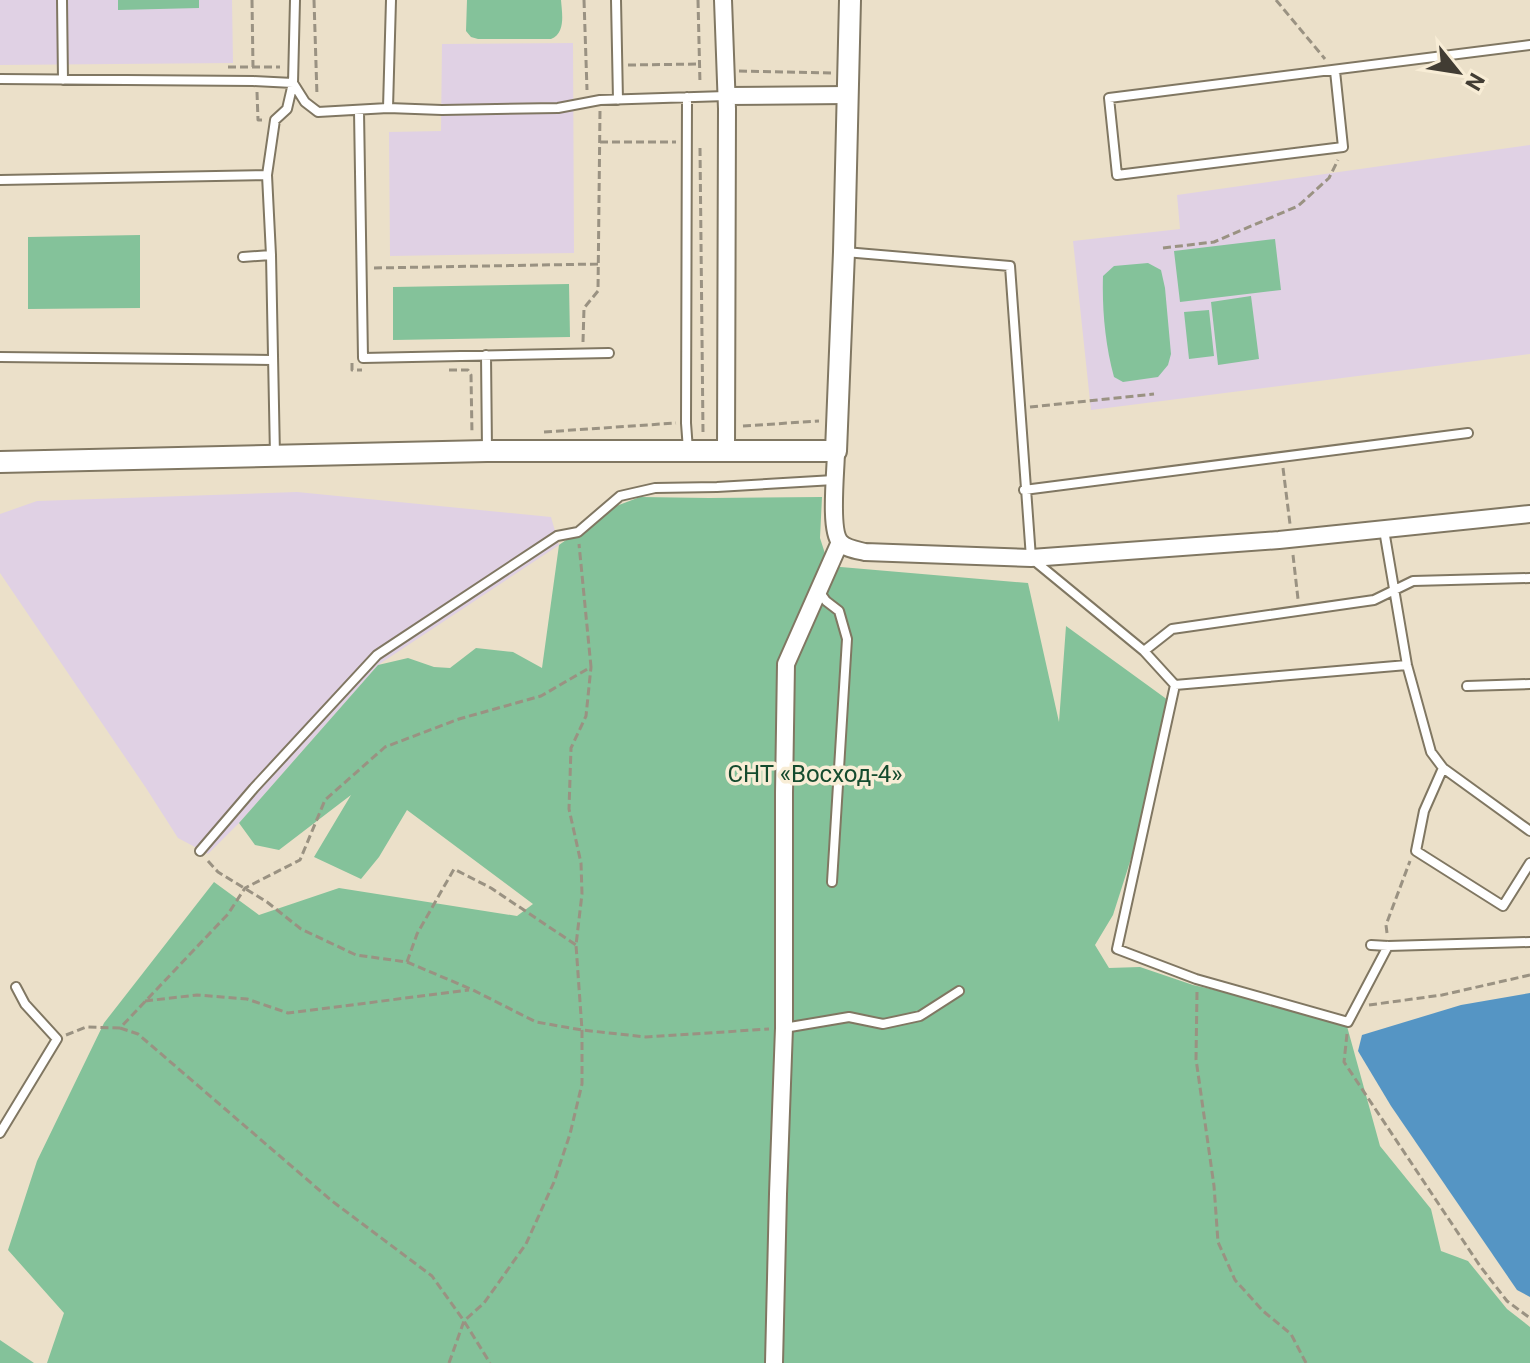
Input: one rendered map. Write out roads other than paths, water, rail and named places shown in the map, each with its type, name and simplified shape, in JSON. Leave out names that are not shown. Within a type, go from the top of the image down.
[{"type":"street","points":[[723,0],[727,96],[726,451]]},
{"type":"street","points":[[850,0],[835,480],[835,529],[840,542],[865,552],[1031,558],[1292,538],[1530,514]]},
{"type":"street","points":[[727,96],[848,95]]},
{"type":"street","points":[[0,462],[480,451],[836,451]]},
{"type":"street","points":[[774,1363],[784,1028],[786,664],[840,542]]},
{"type":"lane","points":[[62,0],[63,80]]},
{"type":"lane","points":[[275,457],[267,175],[275,120],[287,109],[293,83],[295,0]]},
{"type":"lane","points":[[388,108],[391,0]]},
{"type":"lane","points":[[616,0],[618,100]]},
{"type":"lane","points":[[1335,71],[1343,147],[1117,175],[1109,98],[1530,45]]},
{"type":"lane","points":[[0,79],[293,83]]},
{"type":"lane","points":[[293,83],[305,102],[318,112],[388,108],[558,108],[600,100],[727,96]]},
{"type":"lane","points":[[687,97],[686,423],[696,450]]},
{"type":"lane","points":[[359,111],[363,358],[609,353]]},
{"type":"lane","points":[[0,180],[267,175]]},
{"type":"lane","points":[[844,252],[1010,266],[1031,558],[1144,651],[1175,685]]},
{"type":"lane","points":[[243,257],[271,255]]},
{"type":"lane","points":[[480,451],[486,355]]},
{"type":"lane","points":[[0,357],[272,360]]},
{"type":"lane","points":[[1024,490],[1468,433]]},
{"type":"lane","points":[[200,851],[377,655],[557,536],[578,532],[620,496],[655,488],[835,480]]},
{"type":"lane","points":[[1384,528],[1407,665],[1431,752],[1443,768],[1530,831]]},
{"type":"lane","points":[[1144,651],[1172,629],[1374,600],[1413,581],[1530,578]]},
{"type":"lane","points":[[819,591],[839,611],[847,639],[832,882]]},
{"type":"lane","points":[[1175,685],[1407,665]]},
{"type":"lane","points":[[1467,686],[1530,684]]},
{"type":"lane","points":[[1175,685],[1117,949],[1196,979],[1348,1022],[1388,946]]},
{"type":"lane","points":[[1443,768],[1424,811],[1416,851],[1503,906],[1530,863]]},
{"type":"lane","points":[[1371,945],[1530,942]]},
{"type":"lane","points":[[0,1133],[57,1039],[25,1004],[16,987]]},
{"type":"lane","points":[[784,1028],[849,1017],[883,1024],[920,1016],[959,991]]},
{"type":"water","points":[[1530,993],[1530,1297],[1517,1290],[1391,1106],[1358,1051],[1362,1035],[1461,1005]]},
{"type":"park label","name":"СНТ «Восход-4»","points":[[815,774]]}]
